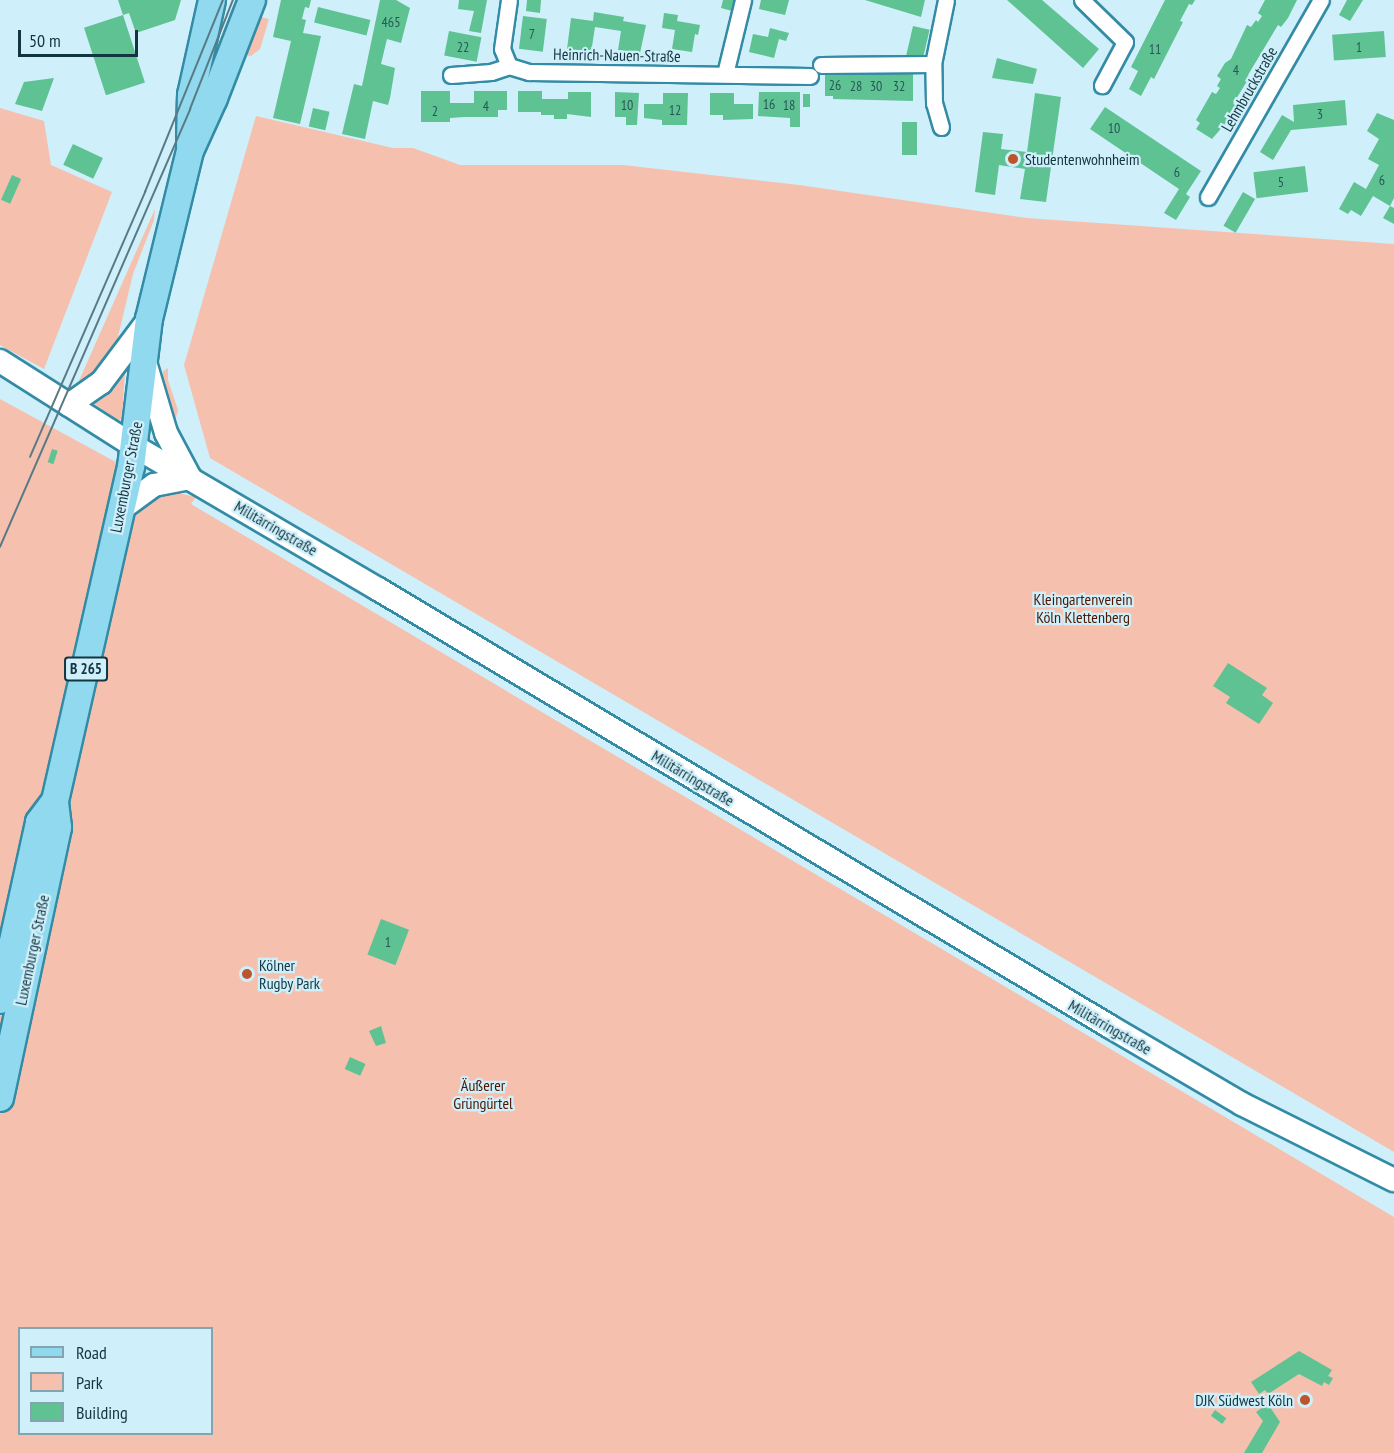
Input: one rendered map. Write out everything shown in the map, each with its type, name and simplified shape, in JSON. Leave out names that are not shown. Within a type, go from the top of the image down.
[{"type":"main road","name":"Luxemburger Straße","points":[[190,151],[191,95],[212,0]]},
{"type":"main road","name":"Luxemburger Straße","points":[[0,1098],[58,827],[55,801],[134,446],[149,319],[190,151],[211,106],[252,0]]},
{"type":"main road","points":[[69,405],[100,383],[149,319]]},
{"type":"main road","points":[[121,509],[154,485],[190,478],[166,433],[144,358]]},
{"type":"main road","name":"Militärringstraße","points":[[0,362],[134,446],[1242,1104],[1394,1180]]},
{"type":"main road","name":"Luxemburger Straße","points":[[0,1000],[39,822],[55,801]]},
{"type":"street","points":[[451,75],[491,72],[509,66],[502,49],[509,0]]},
{"type":"street","points":[[725,74],[743,0]]},
{"type":"street","points":[[941,127],[934,103],[933,64],[946,0]]},
{"type":"street","points":[[1082,0],[1125,42],[1102,85]]},
{"type":"street","name":"Lehmbruckstraße","points":[[1208,196],[1321,0]]},
{"type":"street","points":[[821,64],[933,64]]},
{"type":"street","name":"Heinrich-Nauen-Straße","points":[[509,66],[529,72],[810,76]]},
{"type":"green space","points":[[258,18],[269,19],[260,49],[251,56],[238,54]]},
{"type":"green space","points":[[0,108],[44,121],[51,165],[112,192],[44,369],[0,345]]},
{"type":"green space","name":"Kleingartenverein Köln Klettenberg","points":[[256,116],[393,148],[413,148],[460,165],[623,165],[799,185],[1027,218],[1394,244],[1394,1152],[210,458],[184,365]]},
{"type":"green space","points":[[155,209],[154,220],[133,274],[117,341],[107,360],[93,375],[78,383]]},
{"type":"green space","points":[[126,356],[122,419],[118,420],[93,403],[109,385]]},
{"type":"green space","points":[[168,368],[168,380],[178,410],[175,421],[169,427],[162,385],[163,371]]},
{"type":"green space","name":"Äußerer Grüngürtel","points":[[0,399],[169,491],[196,497],[191,504],[1394,1217],[1394,1453],[0,1453]]},
{"type":"building","points":[[118,0],[181,0],[175,20],[136,33],[129,13],[123,15]]},
{"type":"building","points":[[281,0],[311,0],[309,8],[305,7],[302,19],[306,20],[303,33],[321,36],[300,124],[273,118],[291,41],[273,37]]},
{"type":"building","points":[[380,0],[396,0],[410,8],[401,43],[387,39],[381,64],[395,68],[390,98],[388,105],[373,101],[365,139],[342,134],[354,84],[362,86]]},
{"type":"building","points":[[459,0],[487,0],[481,33],[469,31],[474,11],[458,9]]},
{"type":"building","points":[[527,0],[541,0],[540,13],[526,11]]},
{"type":"building","points":[[723,0],[738,0],[736,12],[721,8]]},
{"type":"building","points":[[761,0],[789,0],[785,15],[759,9]]},
{"type":"building","points":[[865,0],[925,0],[921,17]]},
{"type":"building","points":[[1007,0],[1042,0],[1099,49],[1083,68]]},
{"type":"building","points":[[1165,0],[1195,0],[1192,5],[1189,4],[1180,21],[1183,22],[1154,79],[1151,77],[1141,96],[1129,89],[1138,71],[1131,67]]},
{"type":"building","points":[[1265,0],[1297,0],[1288,18],[1281,27],[1278,25],[1248,75],[1249,78],[1233,104],[1236,105],[1230,118],[1212,139],[1196,129],[1200,123],[1196,120],[1212,92],[1216,94],[1220,88],[1217,86],[1221,79],[1217,76],[1225,63],[1231,59],[1247,25],[1251,27],[1262,16],[1258,13]]},
{"type":"building","points":[[1347,0],[1363,0],[1350,21],[1339,15]]},
{"type":"building","points":[[318,7],[370,20],[367,36],[314,23]]},
{"type":"building","points":[[594,12],[624,17],[623,21],[646,25],[640,53],[618,50],[621,31],[595,27],[591,53],[567,49],[571,18],[593,21]]},
{"type":"building","points":[[664,13],[678,15],[677,21],[700,25],[698,35],[695,34],[692,52],[672,49],[675,30],[662,28]]},
{"type":"building","points":[[123,15],[145,83],[106,95],[84,28]]},
{"type":"building","points":[[523,16],[547,19],[543,52],[519,49]]},
{"type":"building","points":[[913,26],[930,30],[923,59],[906,55]]},
{"type":"building","points":[[770,28],[789,33],[786,41],[779,39],[774,58],[749,52],[753,34],[768,37]]},
{"type":"building","points":[[449,31],[481,37],[477,62],[444,56]]},
{"type":"building","points":[[1384,31],[1386,57],[1334,61],[1332,35]]},
{"type":"building","points":[[997,58],[1037,69],[1033,84],[992,78]]},
{"type":"building","points":[[825,73],[913,74],[913,101],[833,99],[833,96],[825,96]]},
{"type":"building","points":[[54,78],[42,111],[15,104],[24,82]]},
{"type":"building","points":[[421,91],[450,91],[450,103],[474,103],[474,91],[507,91],[507,110],[498,110],[498,117],[464,117],[450,118],[450,122],[421,122]]},
{"type":"building","points":[[518,91],[542,91],[542,99],[568,99],[568,92],[591,92],[591,117],[567,114],[567,119],[554,119],[554,115],[541,115],[541,112],[518,112]]},
{"type":"building","points":[[615,92],[639,93],[637,125],[626,125],[626,117],[615,117]]},
{"type":"building","points":[[759,92],[800,92],[800,127],[790,127],[790,118],[758,116]]},
{"type":"building","points":[[663,93],[688,93],[687,125],[662,125],[662,120],[644,118],[644,104],[663,104]]},
{"type":"building","points":[[710,93],[734,93],[734,104],[753,104],[753,119],[723,120],[723,115],[710,115]]},
{"type":"building","points":[[1035,93],[1061,97],[1046,202],[1020,199],[1025,169],[999,165],[995,195],[975,192],[983,132],[1003,134],[1001,149],[1027,152]]},
{"type":"building","points":[[803,94],[810,94],[810,107],[803,107]]},
{"type":"building","points":[[1345,100],[1347,125],[1291,130],[1273,160],[1260,152],[1282,115],[1294,122],[1293,105]]},
{"type":"building","points":[[1105,107],[1201,171],[1186,194],[1190,197],[1176,220],[1164,213],[1179,189],[1090,129]]},
{"type":"building","points":[[313,108],[330,112],[325,130],[309,127]]},
{"type":"building","points":[[1377,113],[1394,120],[1394,198],[1390,206],[1373,196],[1361,216],[1351,210],[1348,214],[1339,209],[1354,182],[1366,189],[1379,165],[1368,159],[1379,139],[1367,131]]},
{"type":"building","points":[[902,122],[917,122],[917,155],[902,155]]},
{"type":"building","points":[[73,144],[103,158],[93,179],[63,165]]},
{"type":"building","points":[[1305,166],[1308,192],[1257,198],[1253,172]]},
{"type":"building","points":[[12,175],[21,179],[10,204],[1,200]]},
{"type":"building","points":[[1243,192],[1255,199],[1236,233],[1224,226]]},
{"type":"building","points":[[1390,206],[1394,208],[1394,224],[1383,218]]},
{"type":"building","points":[[52,449],[58,451],[53,464],[48,462]]},
{"type":"building","points":[[1228,663],[1267,688],[1262,695],[1273,703],[1259,724],[1226,703],[1230,697],[1213,686]]},
{"type":"building","name":"Kölner Rugby Park","points":[[381,919],[409,930],[395,965],[367,954]]},
{"type":"building","points":[[381,1026],[386,1043],[376,1046],[369,1031]]},
{"type":"building","points":[[350,1057],[366,1064],[360,1076],[345,1069]]},
{"type":"building","points":[[1299,1351],[1332,1370],[1328,1376],[1333,1378],[1329,1385],[1324,1382],[1322,1386],[1299,1374],[1268,1394],[1265,1390],[1259,1394],[1251,1382]]},
{"type":"building","points":[[1268,1404],[1280,1422],[1262,1453],[1244,1453],[1263,1421],[1256,1412]]},
{"type":"building","points":[[1215,1410],[1226,1418],[1222,1424],[1211,1416]]},
{"type":"tram line","points":[[30,457],[145,192],[223,0]]},
{"type":"tram line","points":[[0,547],[190,109],[233,0]]},
{"type":"place","name":"Studentenwohnheim","points":[[1013,159]]},
{"type":"place","name":"Kölner Rugby Park","points":[[247,974]]},
{"type":"place","name":"DJK Südwest Köln","points":[[1305,1400]]}]
